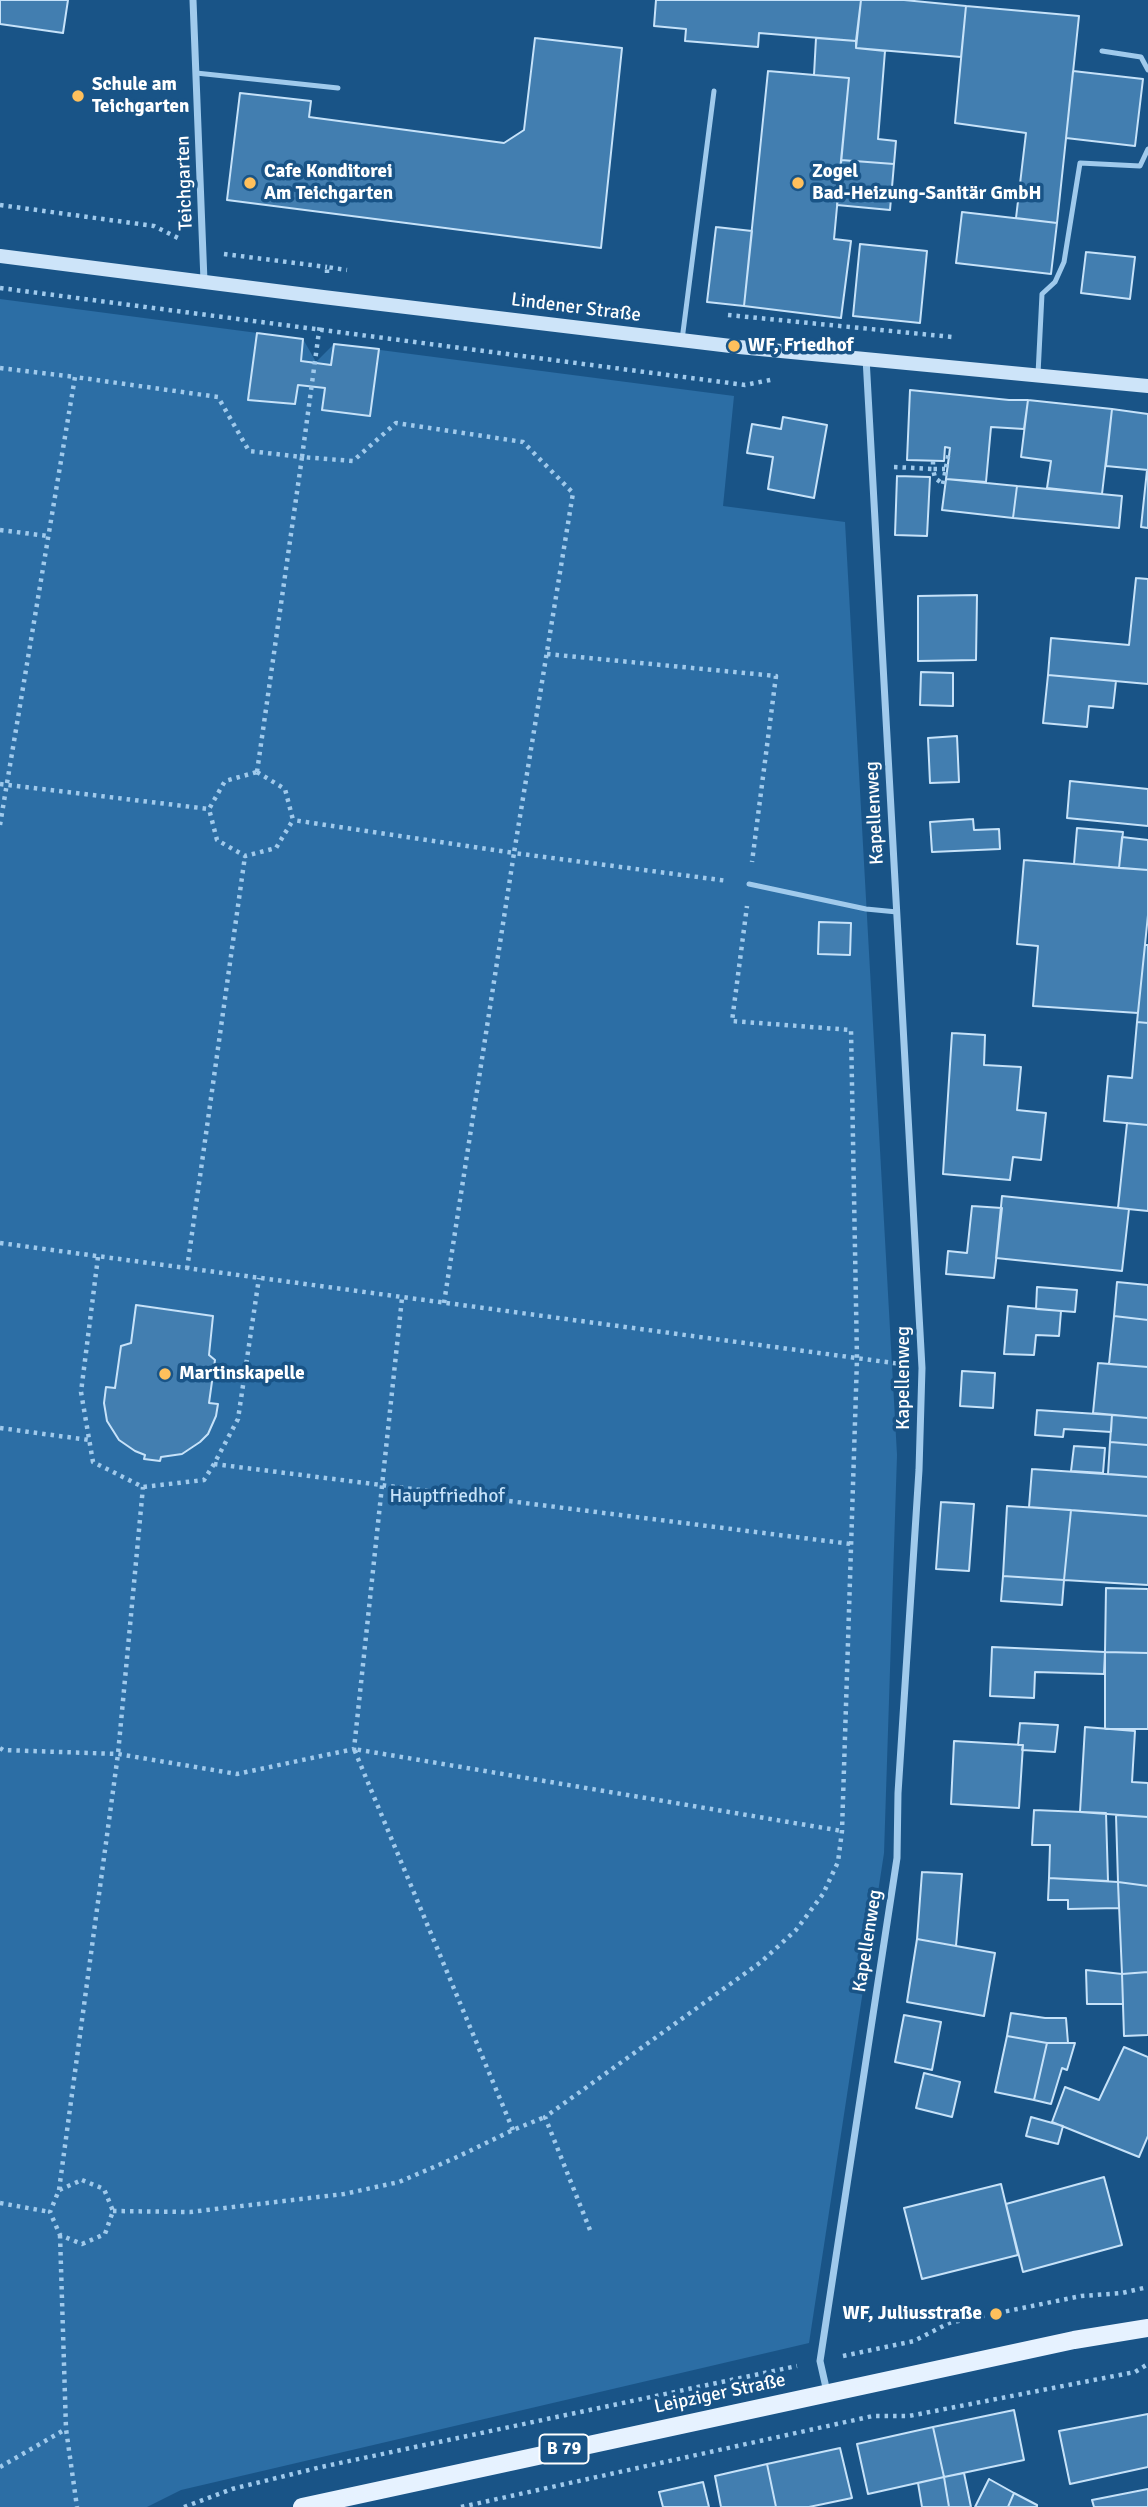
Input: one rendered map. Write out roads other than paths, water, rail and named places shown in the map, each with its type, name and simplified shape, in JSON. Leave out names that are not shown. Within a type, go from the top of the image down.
[{"type":"main road","name":"Lindener Straße","points":[[0,256],[682,340],[1148,386]]},
{"type":"main road","name":"Leipziger Straße","points":[[302,2507],[1074,2340],[1148,2328]]},
{"type":"street","name":"Teichgarten","points":[[193,0],[204,281]]},
{"type":"street","name":"Kapellenweg","points":[[827,2393],[820,2361],[897,1858],[898,1794],[919,1470],[922,1367],[866,358]]},
{"type":"lane","points":[[1102,51],[1141,57],[1148,70]]},
{"type":"lane","points":[[196,74],[338,88]]},
{"type":"lane","points":[[682,340],[714,91]]},
{"type":"lane","points":[[1038,374],[1042,294],[1055,282],[1064,262],[1080,163],[1140,166],[1148,149]]},
{"type":"lane","points":[[750,884],[866,909],[897,912]]},
{"type":"place","name":"Schule am Teichgarten","points":[[78,96]]},
{"type":"place","name":"Cafe Konditorei Am Teichgarten","points":[[250,183]]},
{"type":"place","name":"Zogel Bad-Heizung-Sanitär GmbH","points":[[798,183]]},
{"type":"place","name":"WF, Friedhof","points":[[734,346]]},
{"type":"place","name":"Martinskapelle","points":[[165,1374]]},
{"type":"place","name":"WF, Juliusstraße","points":[[996,2314]]},
{"type":"park label","name":"Hauptfriedhof","points":[[447,1497]]}]
